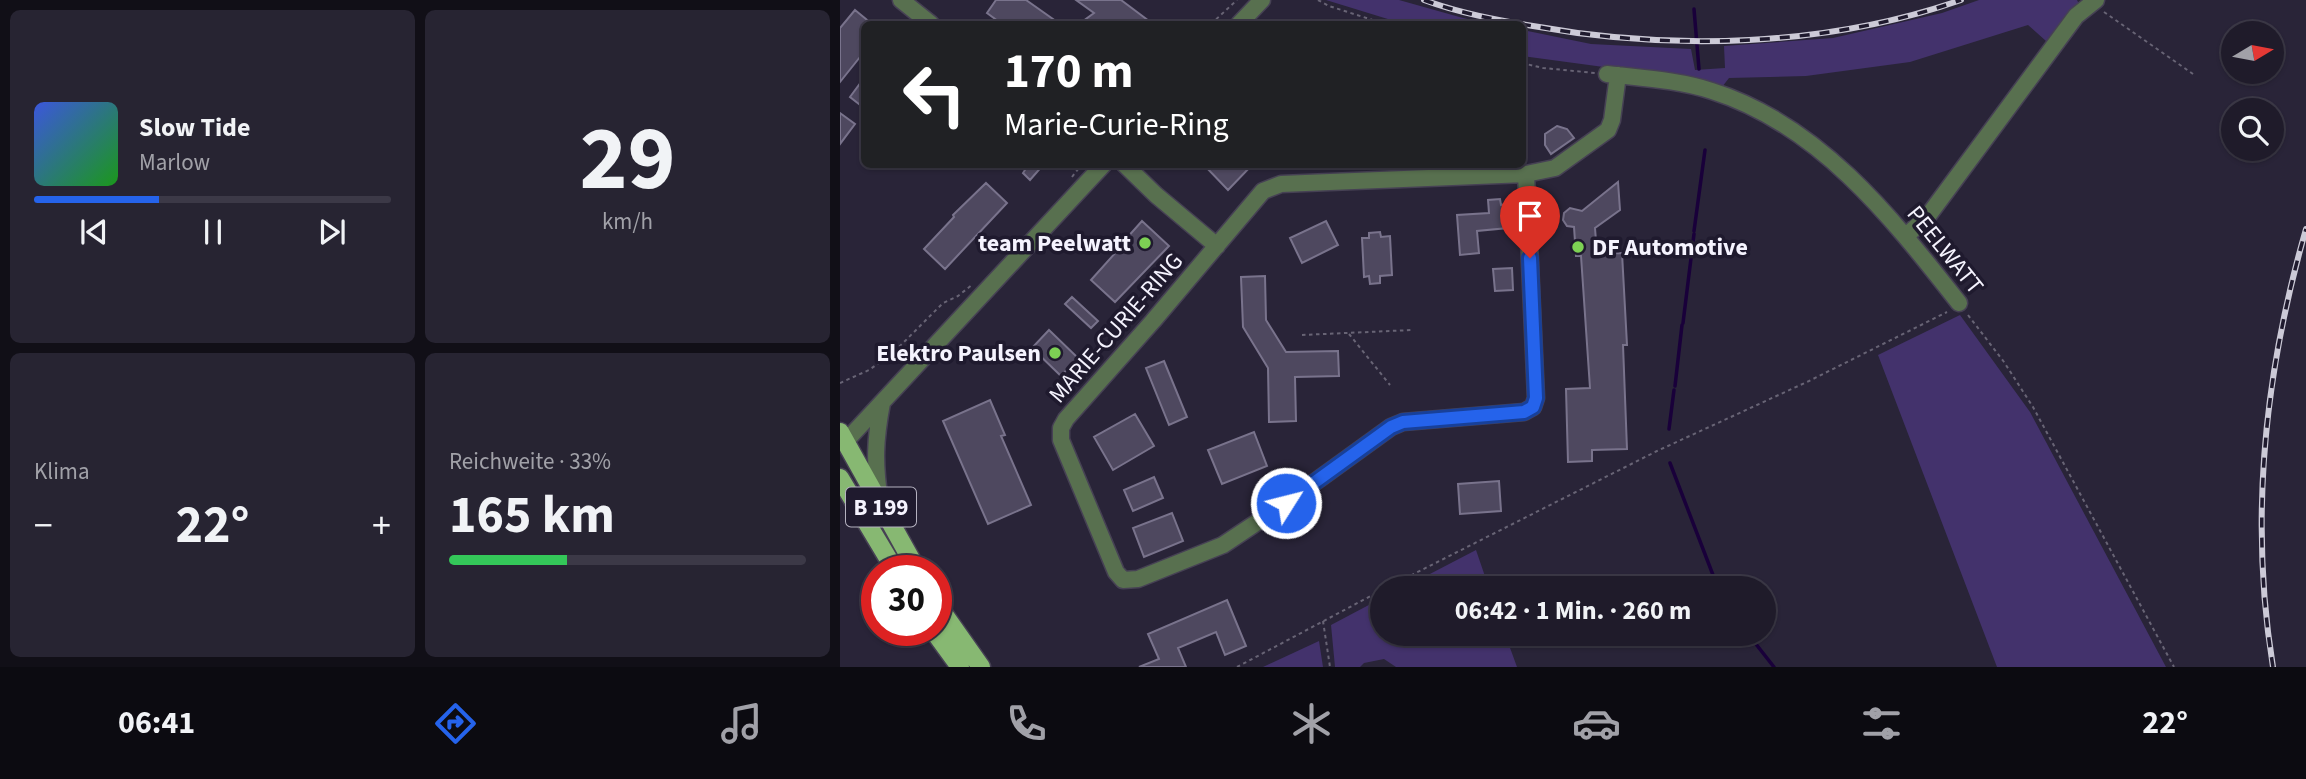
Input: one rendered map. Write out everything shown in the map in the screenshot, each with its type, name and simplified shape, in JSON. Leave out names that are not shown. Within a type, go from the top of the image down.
[{"type":"main road","name":"B 199","points":[[842,441],[909,555]]},
{"type":"main road","name":"B 199","points":[[840,478],[886,555]]},
{"type":"main road","points":[[952,626],[981,667]]},
{"type":"main road","points":[[945,646],[960,667]]},
{"type":"street","points":[[901,0],[927,21]]},
{"type":"street","points":[[1242,21],[1262,0]]},
{"type":"street","points":[[1906,236],[1928,216],[2076,16],[2094,2]]},
{"type":"street","name":"PEELWATT","points":[[1612,75],[1681,83],[1712,91],[1767,113],[1805,139],[1867,193],[1906,236],[1957,305]]},
{"type":"street","name":"MARIE-CURIE-RING","points":[[1526,174],[1536,398],[1533,407],[1524,412],[1403,422],[1391,427],[1223,545],[1138,579],[1123,580],[1115,572],[1060,440],[1061,428],[1263,191],[1281,184],[1526,174],[1555,168],[1608,130],[1612,120],[1612,75]]},
{"type":"street","points":[[842,441],[882,403],[1100,168]]},
{"type":"street","name":"MARIE-CURIE-RING","points":[[1128,168],[1217,246]]},
{"type":"street","points":[[881,506],[876,475],[875,436],[882,403]]},
{"type":"path","points":[[1214,21],[1237,0]]},
{"type":"path","points":[[1318,0],[1376,21]]},
{"type":"path","points":[[2094,2],[2193,74]]},
{"type":"path","points":[[1526,64],[1612,75]]},
{"type":"path","points":[[1065,186],[1079,168]]},
{"type":"path","points":[[840,383],[869,370],[893,353],[943,303],[958,296],[974,283]]},
{"type":"path","points":[[1410,576],[1657,451],[1940,317],[1957,305]]},
{"type":"path","name":"PEELWATT","points":[[1957,305],[2004,362],[2033,407],[2174,667]]},
{"type":"path","points":[[1302,335],[1412,330]]},
{"type":"path","points":[[1348,334],[1390,385]]},
{"type":"path","points":[[1237,667],[1370,596]]},
{"type":"path","points":[[1323,620],[1330,667]]},
{"type":"shaded area","points":[[1326,0],[1399,0],[1478,21],[1394,21]]},
{"type":"shaded area","points":[[1979,0],[2077,0],[2079,4],[2046,41],[2028,25],[1910,62],[1806,76],[1729,78],[1722,87],[1663,75],[1526,56],[1526,31],[1591,44],[1691,49],[1695,70],[1725,68],[1724,46],[1833,38],[1942,13]]},
{"type":"shaded area","points":[[1960,315],[2030,412],[2166,667],[1997,667],[1878,355]]},
{"type":"shaded area","points":[[1476,550],[1485,576],[1426,576]]},
{"type":"shaded area","points":[[1370,604],[1370,646],[1509,646],[1517,667],[1396,667],[1384,659],[1364,663],[1360,667],[1335,667],[1331,625]]},
{"type":"shaded area","points":[[1319,641],[1323,667],[1263,667]]},
{"type":"building","points":[[996,0],[1026,0],[1056,21],[998,21],[987,13]]},
{"type":"building","points":[[1076,0],[1121,0],[1149,21],[1083,21],[1094,13]]},
{"type":"building","points":[[855,10],[868,21],[861,21],[861,56],[840,82],[840,28]]},
{"type":"building","points":[[861,82],[861,106],[850,97]]},
{"type":"building","points":[[840,113],[855,124],[840,144]]},
{"type":"building","points":[[1557,126],[1567,129],[1574,138],[1551,154],[1545,145],[1545,134]]},
{"type":"building","points":[[1023,168],[1040,168],[1030,180],[1023,173]]},
{"type":"building","points":[[1207,168],[1249,168],[1228,190]]},
{"type":"building","points":[[1618,182],[1620,210],[1595,228],[1597,254],[1622,253],[1627,345],[1623,345],[1627,449],[1592,450],[1592,461],[1568,462],[1566,389],[1590,388],[1581,256],[1576,256],[1574,227],[1567,226],[1563,220],[1564,213],[1570,208],[1582,211]]},
{"type":"building","points":[[986,183],[1007,203],[945,269],[924,249],[953,215]]},
{"type":"building","points":[[1500,199],[1501,205],[1506,204],[1508,228],[1477,231],[1479,253],[1460,255],[1457,215],[1489,213],[1488,200]]},
{"type":"building","points":[[1142,221],[1169,246],[1115,302],[1091,280]]},
{"type":"building","points":[[1326,221],[1338,245],[1302,263],[1290,238]]},
{"type":"building","points":[[1380,232],[1381,237],[1390,236],[1392,275],[1380,276],[1380,283],[1370,284],[1369,276],[1364,277],[1362,238],[1369,238],[1369,233]]},
{"type":"building","points":[[1512,268],[1513,290],[1495,291],[1493,269]]},
{"type":"building","points":[[1265,276],[1266,320],[1286,352],[1338,351],[1339,376],[1295,377],[1296,421],[1269,422],[1268,368],[1243,327],[1241,277]]},
{"type":"building","points":[[1072,297],[1098,321],[1091,328],[1065,304]]},
{"type":"building","points":[[1049,330],[1078,358],[1061,376],[1032,348]]},
{"type":"building","points":[[1164,361],[1187,417],[1169,425],[1146,368]]},
{"type":"building","points":[[990,400],[1005,435],[1001,436],[1031,505],[988,524],[943,421]]},
{"type":"building","points":[[1135,414],[1154,446],[1113,470],[1094,437]]},
{"type":"building","points":[[1254,432],[1267,466],[1222,484],[1208,450]]},
{"type":"building","points":[[1154,477],[1163,498],[1133,511],[1124,490]]},
{"type":"building","points":[[1499,481],[1501,511],[1460,514],[1458,484]]},
{"type":"building","points":[[1172,513],[1183,541],[1144,557],[1133,528]]},
{"type":"building","points":[[1227,600],[1246,646],[1225,655],[1216,632],[1178,648],[1186,667],[1139,667],[1159,659],[1148,634]]},
{"type":"waterway","points":[[1694,9],[1699,69]]},
{"type":"waterway","points":[[1694,231],[1705,150]]},
{"type":"waterway","points":[[1683,323],[1694,234]]},
{"type":"waterway","points":[[1675,386],[1682,325]]},
{"type":"waterway","points":[[1669,429],[1674,390]]},
{"type":"waterway","points":[[1670,463],[1713,576]]},
{"type":"waterway","points":[[1757,646],[1774,667]]},
{"type":"railway","points":[[1424,0],[1504,21]]},
{"type":"railway","points":[[1526,25],[1640,39],[1749,40],[1857,27],[1910,16],[1961,0]]},
{"type":"railway","points":[[2273,667],[2262,557],[2265,446],[2280,337],[2306,229]]},
{"type":"place","name":"team Peelwatt","points":[[1145,243]]},
{"type":"place","name":"DF Automotive","points":[[1578,247]]},
{"type":"place","name":"Elektro Paulsen","points":[[1055,353]]},
{"type":"route","points":[[1286,503],[1391,427],[1403,422],[1473,418],[1524,412],[1533,407],[1536,398],[1530,258]]}]
